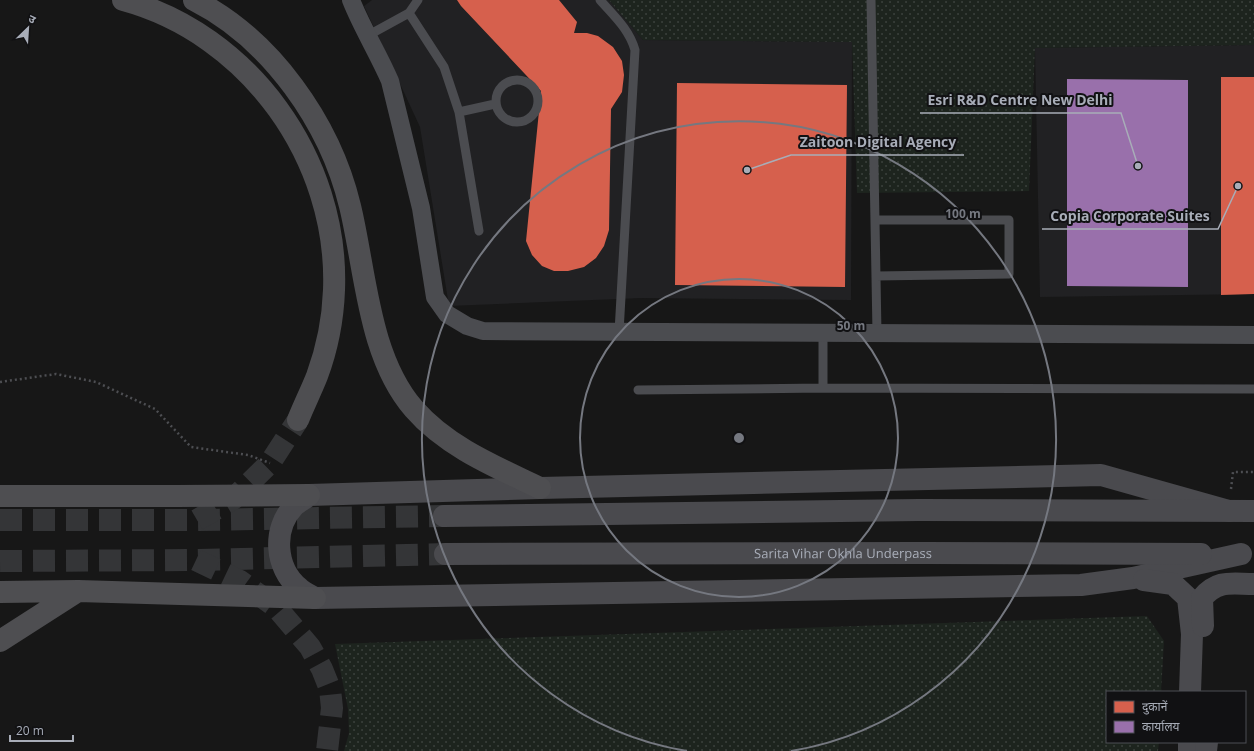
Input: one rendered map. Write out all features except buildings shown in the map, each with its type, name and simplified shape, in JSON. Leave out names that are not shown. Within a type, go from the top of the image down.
[{"type":"highway","points":[[122,0],[160,13],[186,26],[233,60],[273,101],[290,125],[304,150],[324,204],[330,233],[334,290],[326,347],[317,375],[298,420]]},
{"type":"highway","points":[[194,0],[225,19],[250,40],[282,73],[295,88],[313,115],[329,144],[341,175],[350,206],[369,307],[379,342],[392,377],[410,403],[432,427],[458,446],[482,460],[540,488]]},
{"type":"highway","points":[[0,496],[309,495]]},
{"type":"highway","points":[[0,592],[78,591],[315,598]]},
{"type":"highway","points":[[0,641],[78,591]]},
{"type":"main road","points":[[1228,511],[1101,475],[540,488],[309,495],[294,506],[284,521],[278,539],[280,558],[287,574],[299,589],[315,598],[1081,585],[1132,578],[1248,554]]},
{"type":"main road","points":[[444,516],[919,510],[1254,511]]},
{"type":"main road","name":"Sarita Vihar Okhla Underpass","points":[[446,554],[1248,554]]},
{"type":"main road","points":[[1132,578],[1173,584],[1188,598],[1192,634],[1190,691]]},
{"type":"main road","points":[[1206,691],[1202,598],[1209,589],[1221,584],[1254,584]]},
{"type":"street","points":[[351,0],[367,36],[390,81],[421,208],[435,297],[447,314],[467,326],[483,331],[1254,335]]},
{"type":"lane","points":[[367,36],[409,13],[418,0]]},
{"type":"lane","points":[[600,0],[626,29],[632,39],[635,50],[619,332]]},
{"type":"lane","points":[[871,0],[877,333]]},
{"type":"lane","points":[[409,13],[444,67],[459,112],[479,231]]},
{"type":"lane","points":[[521,80],[533,87],[539,99],[536,112],[526,122],[513,123],[501,116],[495,104],[498,91],[508,81],[521,80]]},
{"type":"lane","points":[[459,112],[495,104]]},
{"type":"lane","points":[[875,220],[1009,220],[1009,274],[876,276]]},
{"type":"lane","points":[[823,333],[823,388]]},
{"type":"lane","points":[[638,390],[823,388],[1254,389]]},
{"type":"path","points":[[0,382],[56,374],[96,382],[155,409],[191,447],[248,455],[270,464]]},
{"type":"path","points":[[1233,472],[1254,472]]},
{"type":"shaded area","points":[[372,0],[609,0],[643,40],[852,42],[851,300],[641,298],[449,306],[420,127],[364,6]]},
{"type":"shaded area","points":[[609,0],[1254,0],[1254,45],[1035,48],[1029,191],[857,193],[852,42],[643,40]]},
{"type":"shaded area","points":[[1254,45],[1254,294],[1040,297],[1035,48]]},
{"type":"shaded area","points":[[1147,616],[1164,641],[1161,691],[1106,691],[1106,743],[1159,743],[1158,751],[344,751],[349,733],[348,709],[335,644]]},
{"type":"tunnel","points":[[197,520],[233,499],[270,463],[298,420]]},
{"type":"tunnel","points":[[0,520],[197,520],[444,516]]},
{"type":"tunnel","points":[[0,561],[196,560],[445,554]]},
{"type":"tunnel","points":[[196,560],[240,581],[276,607],[310,647],[322,669],[330,689],[332,708],[327,751]]},
{"type":"place","name":"Esri R&D Centre New Delhi","points":[[1138,166]]},
{"type":"place","name":"Zaitoon Digital Agency","points":[[747,170]]},
{"type":"place","name":"Copia Corporate Suites","points":[[1238,186]]}]
